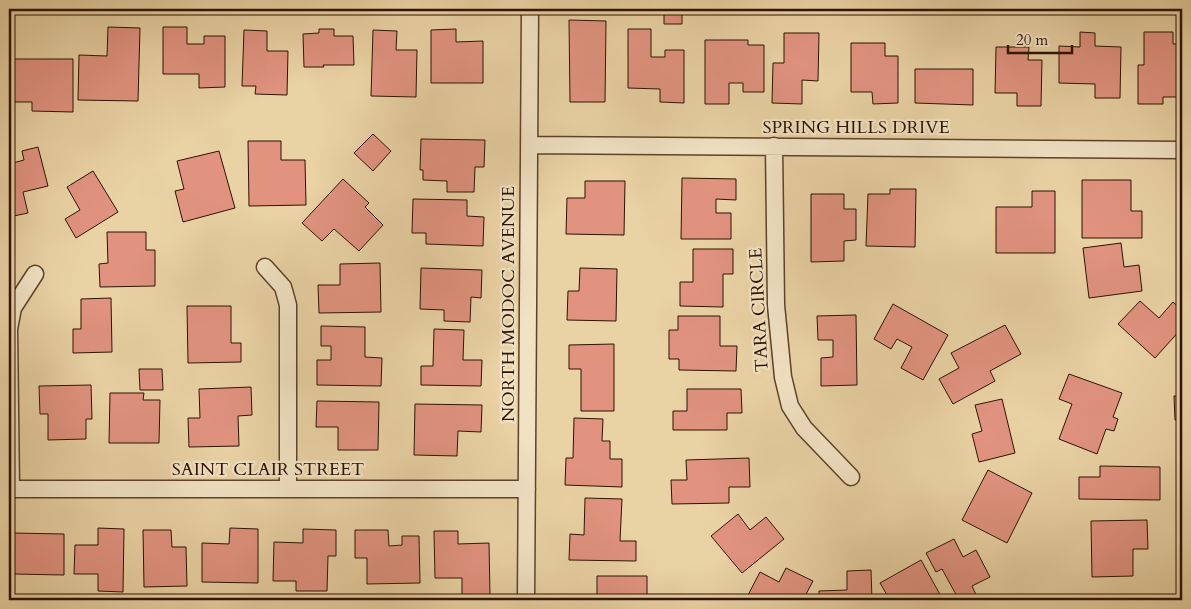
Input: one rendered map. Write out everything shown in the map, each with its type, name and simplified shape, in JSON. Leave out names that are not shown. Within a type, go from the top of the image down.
[{"type":"street","name":"NORTH MODOC AVENUE","points":[[526,600],[530,9]]},
{"type":"street","name":"SPRING HILLS DRIVE","points":[[529,145],[1182,150]]},
{"type":"street","name":"TARA CIRCLE","points":[[774,146],[776,305],[783,377],[790,406],[804,428],[851,477]]},
{"type":"street","points":[[265,267],[283,287],[288,305],[288,489]]},
{"type":"street","points":[[10,488],[9,328],[13,308],[34,274]]},
{"type":"street","name":"SAINT CLAIR STREET","points":[[10,488],[527,489]]},
{"type":"building","points":[[664,9],[682,9],[682,24],[664,24]]},
{"type":"building","points":[[569,20],[606,21],[605,102],[570,102]]},
{"type":"building","points":[[108,27],[140,28],[138,101],[78,100],[79,55],[107,56]]},
{"type":"building","points":[[163,27],[187,27],[187,44],[204,44],[204,36],[225,36],[225,87],[199,88],[199,74],[163,74]]},
{"type":"building","points":[[319,29],[334,29],[334,36],[353,36],[354,65],[304,67],[303,34],[319,33]]},
{"type":"building","points":[[456,29],[456,42],[483,41],[483,83],[431,83],[431,30]]},
{"type":"building","points":[[628,29],[651,29],[651,57],[665,57],[665,50],[684,50],[684,103],[660,102],[660,89],[628,88]]},
{"type":"building","points":[[244,30],[267,31],[267,51],[288,51],[287,95],[255,94],[256,86],[242,86]]},
{"type":"building","points":[[373,30],[397,31],[396,50],[417,50],[416,97],[371,96]]},
{"type":"building","points":[[1080,32],[1095,33],[1095,46],[1121,47],[1120,98],[1095,98],[1095,84],[1059,83],[1059,46],[1080,47]]},
{"type":"building","points":[[1144,32],[1173,32],[1173,44],[1182,44],[1182,97],[1163,97],[1163,104],[1138,104],[1138,65],[1144,65]]},
{"type":"building","points":[[784,33],[819,33],[818,81],[802,80],[802,104],[772,103],[773,63],[784,63]]},
{"type":"building","points":[[705,40],[748,40],[748,45],[764,45],[764,92],[743,92],[743,83],[729,83],[729,104],[705,104]]},
{"type":"building","points":[[851,43],[885,43],[885,56],[898,56],[898,103],[873,104],[872,92],[851,92]]},
{"type":"building","points":[[996,47],[1029,47],[1028,60],[1042,60],[1041,106],[1017,106],[1017,93],[995,93]]},
{"type":"building","points":[[10,59],[73,59],[73,112],[32,111],[32,102],[10,102]]},
{"type":"building","points":[[915,69],[973,69],[973,105],[915,103]]},
{"type":"building","points":[[373,134],[391,151],[373,171],[354,153]]},
{"type":"building","points":[[421,139],[485,140],[484,167],[475,167],[474,192],[447,192],[447,181],[423,180],[423,170],[420,170]]},
{"type":"building","points":[[248,141],[281,141],[281,160],[305,160],[306,205],[249,206]]},
{"type":"building","points":[[38,147],[48,186],[23,192],[28,213],[9,217],[9,164],[24,160],[22,151]]},
{"type":"building","points":[[219,151],[235,208],[183,222],[175,191],[184,189],[177,161]]},
{"type":"building","points":[[93,171],[118,212],[76,238],[65,219],[80,210],[67,187]]},
{"type":"building","points":[[682,178],[736,179],[736,200],[716,199],[716,213],[731,213],[731,239],[681,239]]},
{"type":"building","points":[[343,179],[369,203],[365,207],[383,225],[359,251],[334,229],[322,241],[302,223]]},
{"type":"building","points":[[1082,180],[1131,180],[1131,211],[1142,211],[1142,238],[1082,238]]},
{"type":"building","points":[[585,181],[625,181],[624,235],[566,234],[567,198],[585,198]]},
{"type":"building","points":[[890,189],[916,189],[915,247],[866,246],[868,194],[890,194]]},
{"type":"building","points":[[1032,191],[1055,191],[1055,253],[996,253],[996,207],[1032,207]]},
{"type":"building","points":[[811,194],[844,194],[844,209],[856,209],[856,240],[844,241],[844,261],[811,262]]},
{"type":"building","points":[[413,199],[467,200],[467,216],[484,217],[483,246],[426,244],[426,233],[412,233]]},
{"type":"building","points":[[107,232],[146,232],[146,250],[155,250],[155,286],[100,287],[99,264],[108,263]]},
{"type":"building","points":[[1121,243],[1124,267],[1139,265],[1142,291],[1089,298],[1083,248]]},
{"type":"building","points":[[693,249],[733,249],[733,274],[723,274],[723,307],[680,306],[680,282],[693,282]]},
{"type":"building","points":[[380,263],[381,312],[319,313],[318,285],[340,285],[340,264]]},
{"type":"building","points":[[421,268],[482,270],[481,298],[471,297],[470,322],[444,321],[444,310],[420,309]]},
{"type":"building","points":[[580,268],[617,269],[616,321],[567,320],[568,291],[579,291]]},
{"type":"building","points":[[111,298],[112,352],[73,353],[73,329],[81,329],[81,299]]},
{"type":"building","points":[[1140,301],[1159,318],[1173,302],[1182,310],[1182,328],[1155,358],[1118,324]]},
{"type":"building","points":[[893,304],[948,335],[923,380],[901,368],[912,347],[897,339],[891,349],[874,339]]},
{"type":"building","points":[[187,306],[231,306],[231,343],[241,343],[241,362],[188,363]]},
{"type":"building","points":[[856,315],[857,385],[821,386],[821,358],[833,357],[833,340],[818,340],[817,316]]},
{"type":"building","points":[[678,316],[720,316],[720,346],[737,346],[736,371],[679,370],[679,359],[669,359],[669,330],[678,330]]},
{"type":"building","points":[[1005,325],[1021,354],[990,371],[995,381],[953,404],[939,379],[959,368],[951,353]]},
{"type":"building","points":[[321,326],[365,327],[365,357],[382,358],[381,386],[317,385],[317,360],[331,360],[331,346],[321,346]]},
{"type":"building","points":[[434,329],[464,330],[463,360],[482,360],[481,386],[421,385],[421,366],[433,366]]},
{"type":"building","points":[[614,344],[614,411],[581,411],[581,369],[569,369],[569,345]]},
{"type":"building","points":[[139,369],[162,369],[163,390],[140,390]]},
{"type":"building","points":[[1069,374],[1122,393],[1113,417],[1118,419],[1114,431],[1106,429],[1097,454],[1059,439],[1072,404],[1059,399]]},
{"type":"building","points":[[91,385],[92,419],[86,419],[86,439],[48,440],[48,414],[40,414],[39,386]]},
{"type":"building","points":[[251,387],[252,415],[238,416],[239,446],[189,447],[188,418],[200,418],[199,389]]},
{"type":"building","points":[[687,389],[741,389],[742,413],[727,413],[727,430],[673,430],[673,411],[687,411]]},
{"type":"building","points":[[110,393],[144,393],[143,400],[160,400],[159,443],[109,443]]},
{"type":"building","points":[[1174,396],[1182,396],[1182,419],[1175,420]]},
{"type":"building","points":[[1002,399],[1015,453],[979,462],[972,434],[982,431],[975,405]]},
{"type":"building","points":[[317,401],[379,402],[378,450],[338,450],[338,427],[316,427]]},
{"type":"building","points":[[415,404],[482,405],[481,432],[458,431],[457,456],[414,455]]},
{"type":"building","points":[[574,418],[603,419],[602,441],[610,441],[610,459],[622,459],[622,487],[565,485],[566,458],[573,458]]},
{"type":"building","points":[[749,458],[750,487],[729,487],[729,503],[672,504],[671,480],[687,480],[686,460]]},
{"type":"building","points":[[1100,466],[1160,467],[1160,500],[1079,499],[1079,477],[1100,477]]},
{"type":"building","points":[[988,470],[1032,493],[1007,543],[962,520]]},
{"type":"building","points":[[585,498],[622,499],[620,541],[636,541],[636,561],[569,560],[570,534],[584,535]]},
{"type":"building","points":[[738,514],[750,530],[766,517],[784,539],[742,573],[711,536]]},
{"type":"building","points":[[1147,520],[1148,549],[1133,549],[1133,576],[1092,577],[1091,521]]},
{"type":"building","points":[[98,528],[124,529],[123,592],[98,591],[98,574],[74,574],[75,545],[98,545]]},
{"type":"building","points":[[230,528],[258,529],[258,583],[202,582],[202,543],[229,544]]},
{"type":"building","points":[[303,529],[336,530],[336,556],[328,556],[327,591],[296,591],[296,581],[273,581],[274,542],[303,543]]},
{"type":"building","points":[[143,530],[171,530],[172,547],[186,547],[187,586],[144,587]]},
{"type":"building","points":[[355,530],[388,530],[389,546],[402,545],[402,536],[419,536],[420,583],[367,584],[367,558],[355,558]]},
{"type":"building","points":[[434,531],[458,531],[458,544],[489,543],[490,596],[462,596],[462,578],[435,578]]},
{"type":"building","points":[[12,533],[64,534],[64,575],[12,574]]},
{"type":"building","points":[[954,539],[963,557],[976,550],[990,577],[972,586],[978,599],[976,600],[959,600],[942,569],[936,572],[926,553]]},
{"type":"building","points":[[921,560],[943,600],[890,600],[880,583]]},
{"type":"building","points":[[786,568],[813,581],[803,600],[746,599],[760,572],[779,582]]},
{"type":"building","points":[[871,570],[872,600],[819,600],[819,591],[847,590],[847,571]]},
{"type":"building","points":[[597,576],[647,576],[647,600],[597,599]]}]
